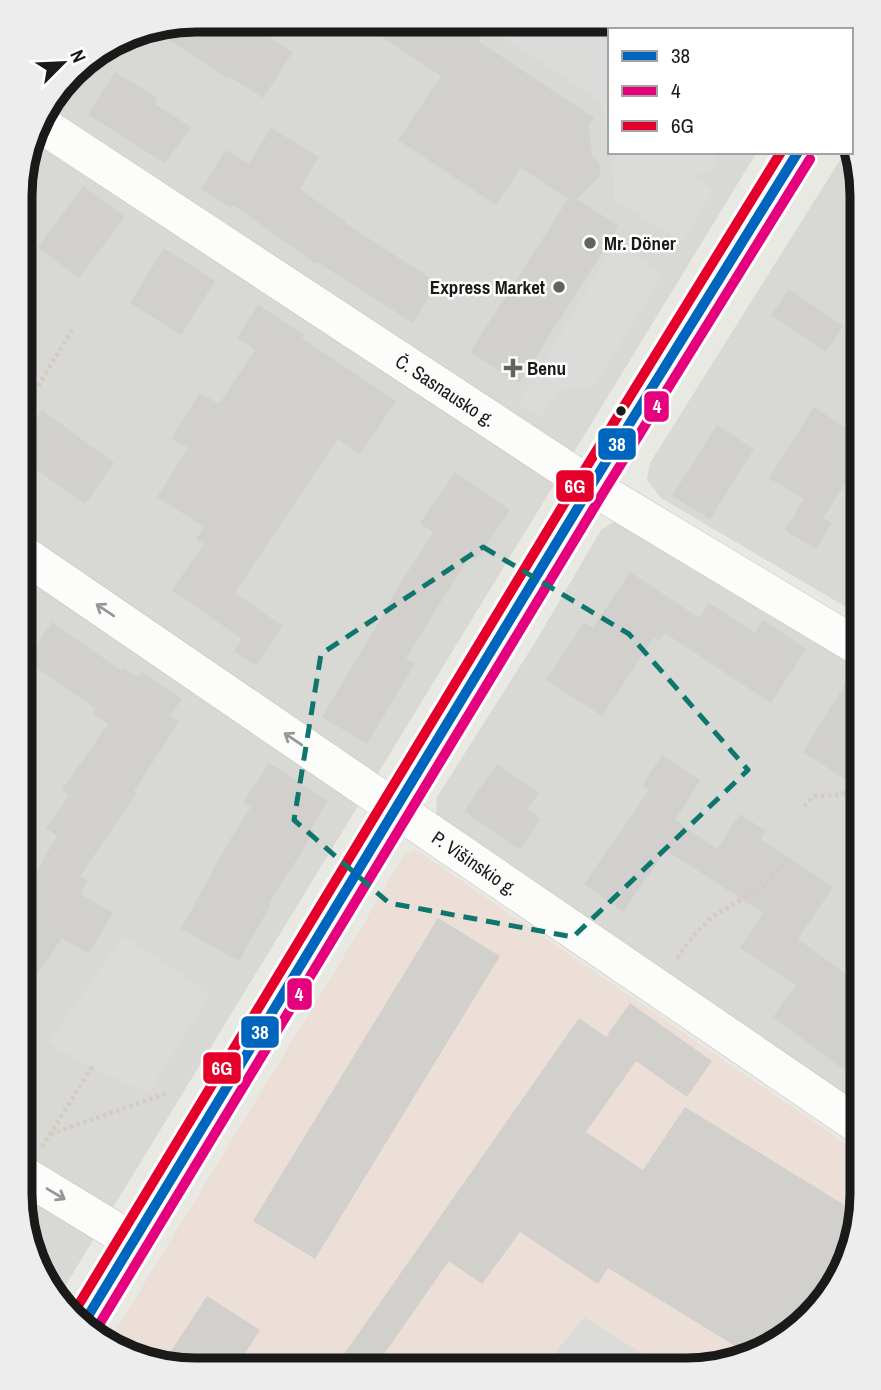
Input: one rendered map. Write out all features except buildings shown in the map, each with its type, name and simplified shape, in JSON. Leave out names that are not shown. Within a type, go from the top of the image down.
[{"type":"main road","points":[[87,1318],[591,486],[797,154]]},
{"type":"street","name":"Č. Sasnausko g.","points":[[46,128],[591,486],[850,642]]},
{"type":"street","name":"P. Višinskio g.","points":[[32,560],[849,1118]]},
{"type":"street","points":[[32,1179],[134,1242]]},
{"type":"path","points":[[32,396],[73,328]]},
{"type":"path","points":[[804,806],[814,796],[849,791]]},
{"type":"path","points":[[657,987],[693,936],[713,916],[765,886],[784,862]]},
{"type":"path","points":[[32,1159],[92,1067]]},
{"type":"path","points":[[50,1134],[168,1093]]},
{"type":"highlighted area","points":[[483,547],[629,634],[748,770],[573,937],[389,903],[294,820],[321,654]]},
{"type":"shaded area","points":[[496,32],[608,32],[608,138],[600,101]]},
{"type":"shaded area","points":[[608,32],[608,154],[756,154],[62,1290],[44,1258],[32,1206],[32,195],[35,163],[48,123],[64,98],[98,98],[98,64],[123,48],[174,33]]},
{"type":"shaded area","points":[[611,154],[715,154],[718,165],[695,177],[713,190],[683,242],[615,200]]},
{"type":"shaded area","points":[[844,154],[850,195],[849,606],[846,607],[661,498],[647,480],[650,463]]},
{"type":"shaded area","points":[[615,244],[663,274],[595,385],[556,392],[540,418],[518,403]]},
{"type":"shaded area","points":[[615,521],[850,652],[849,1096],[436,814],[437,797],[536,641],[601,530]]},
{"type":"shaded area","points":[[415,849],[849,1146],[849,1206],[844,1237],[828,1277],[802,1311],[768,1337],[749,1346],[718,1355],[686,1358],[195,1358],[153,1353],[112,1336],[403,856]]},
{"type":"shaded area","points":[[124,936],[210,995],[148,1093],[48,1043]]},
{"type":"shaded area","points":[[584,1317],[650,1358],[551,1358]]},
{"type":"transit line","name":"6G","points":[[77,1308],[579,479],[780,154]]},
{"type":"transit line","name":"38","points":[[87,1318],[591,486],[797,154]]},
{"type":"transit line","name":"4","points":[[98,1326],[603,493],[810,159]]},
{"type":"place","name":"Mr. Döner","points":[[590,243]]},
{"type":"place","name":"Express Market","points":[[559,287]]},
{"type":"place","name":"Benu","points":[[513,368]]}]
